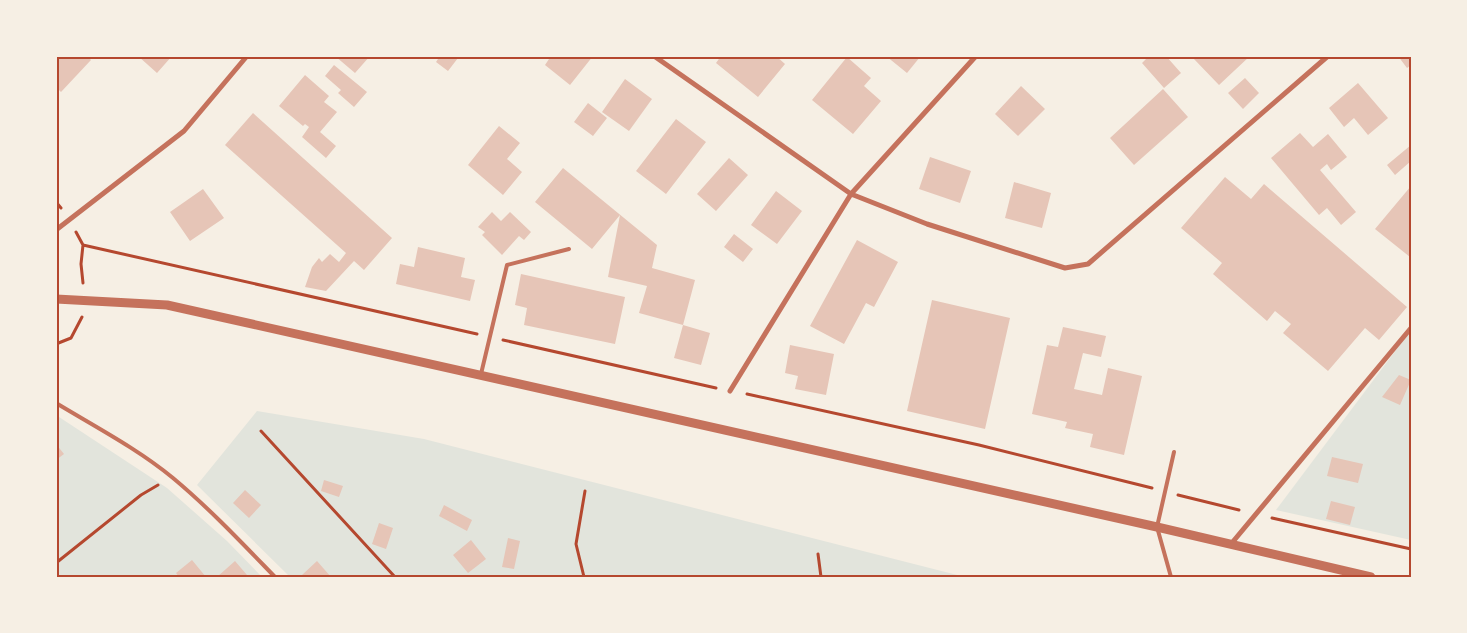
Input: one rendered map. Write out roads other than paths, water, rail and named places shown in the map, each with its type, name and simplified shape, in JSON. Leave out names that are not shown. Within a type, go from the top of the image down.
[{"type":"street","points":[[56,230],[184,131],[247,56]]},
{"type":"street","points":[[654,56],[851,194],[927,224],[1065,268],[1088,264],[1328,56]]},
{"type":"street","points":[[730,391],[851,194],[976,56]]},
{"type":"street","points":[[56,298],[167,305],[1157,526],[1371,577]]},
{"type":"street","points":[[1231,544],[1411,328]]},
{"type":"lane","points":[[481,376],[507,265],[569,249]]},
{"type":"lane","points":[[56,403],[172,476],[212,512],[275,577]]},
{"type":"lane","points":[[1171,577],[1157,526],[1174,452]]}]
